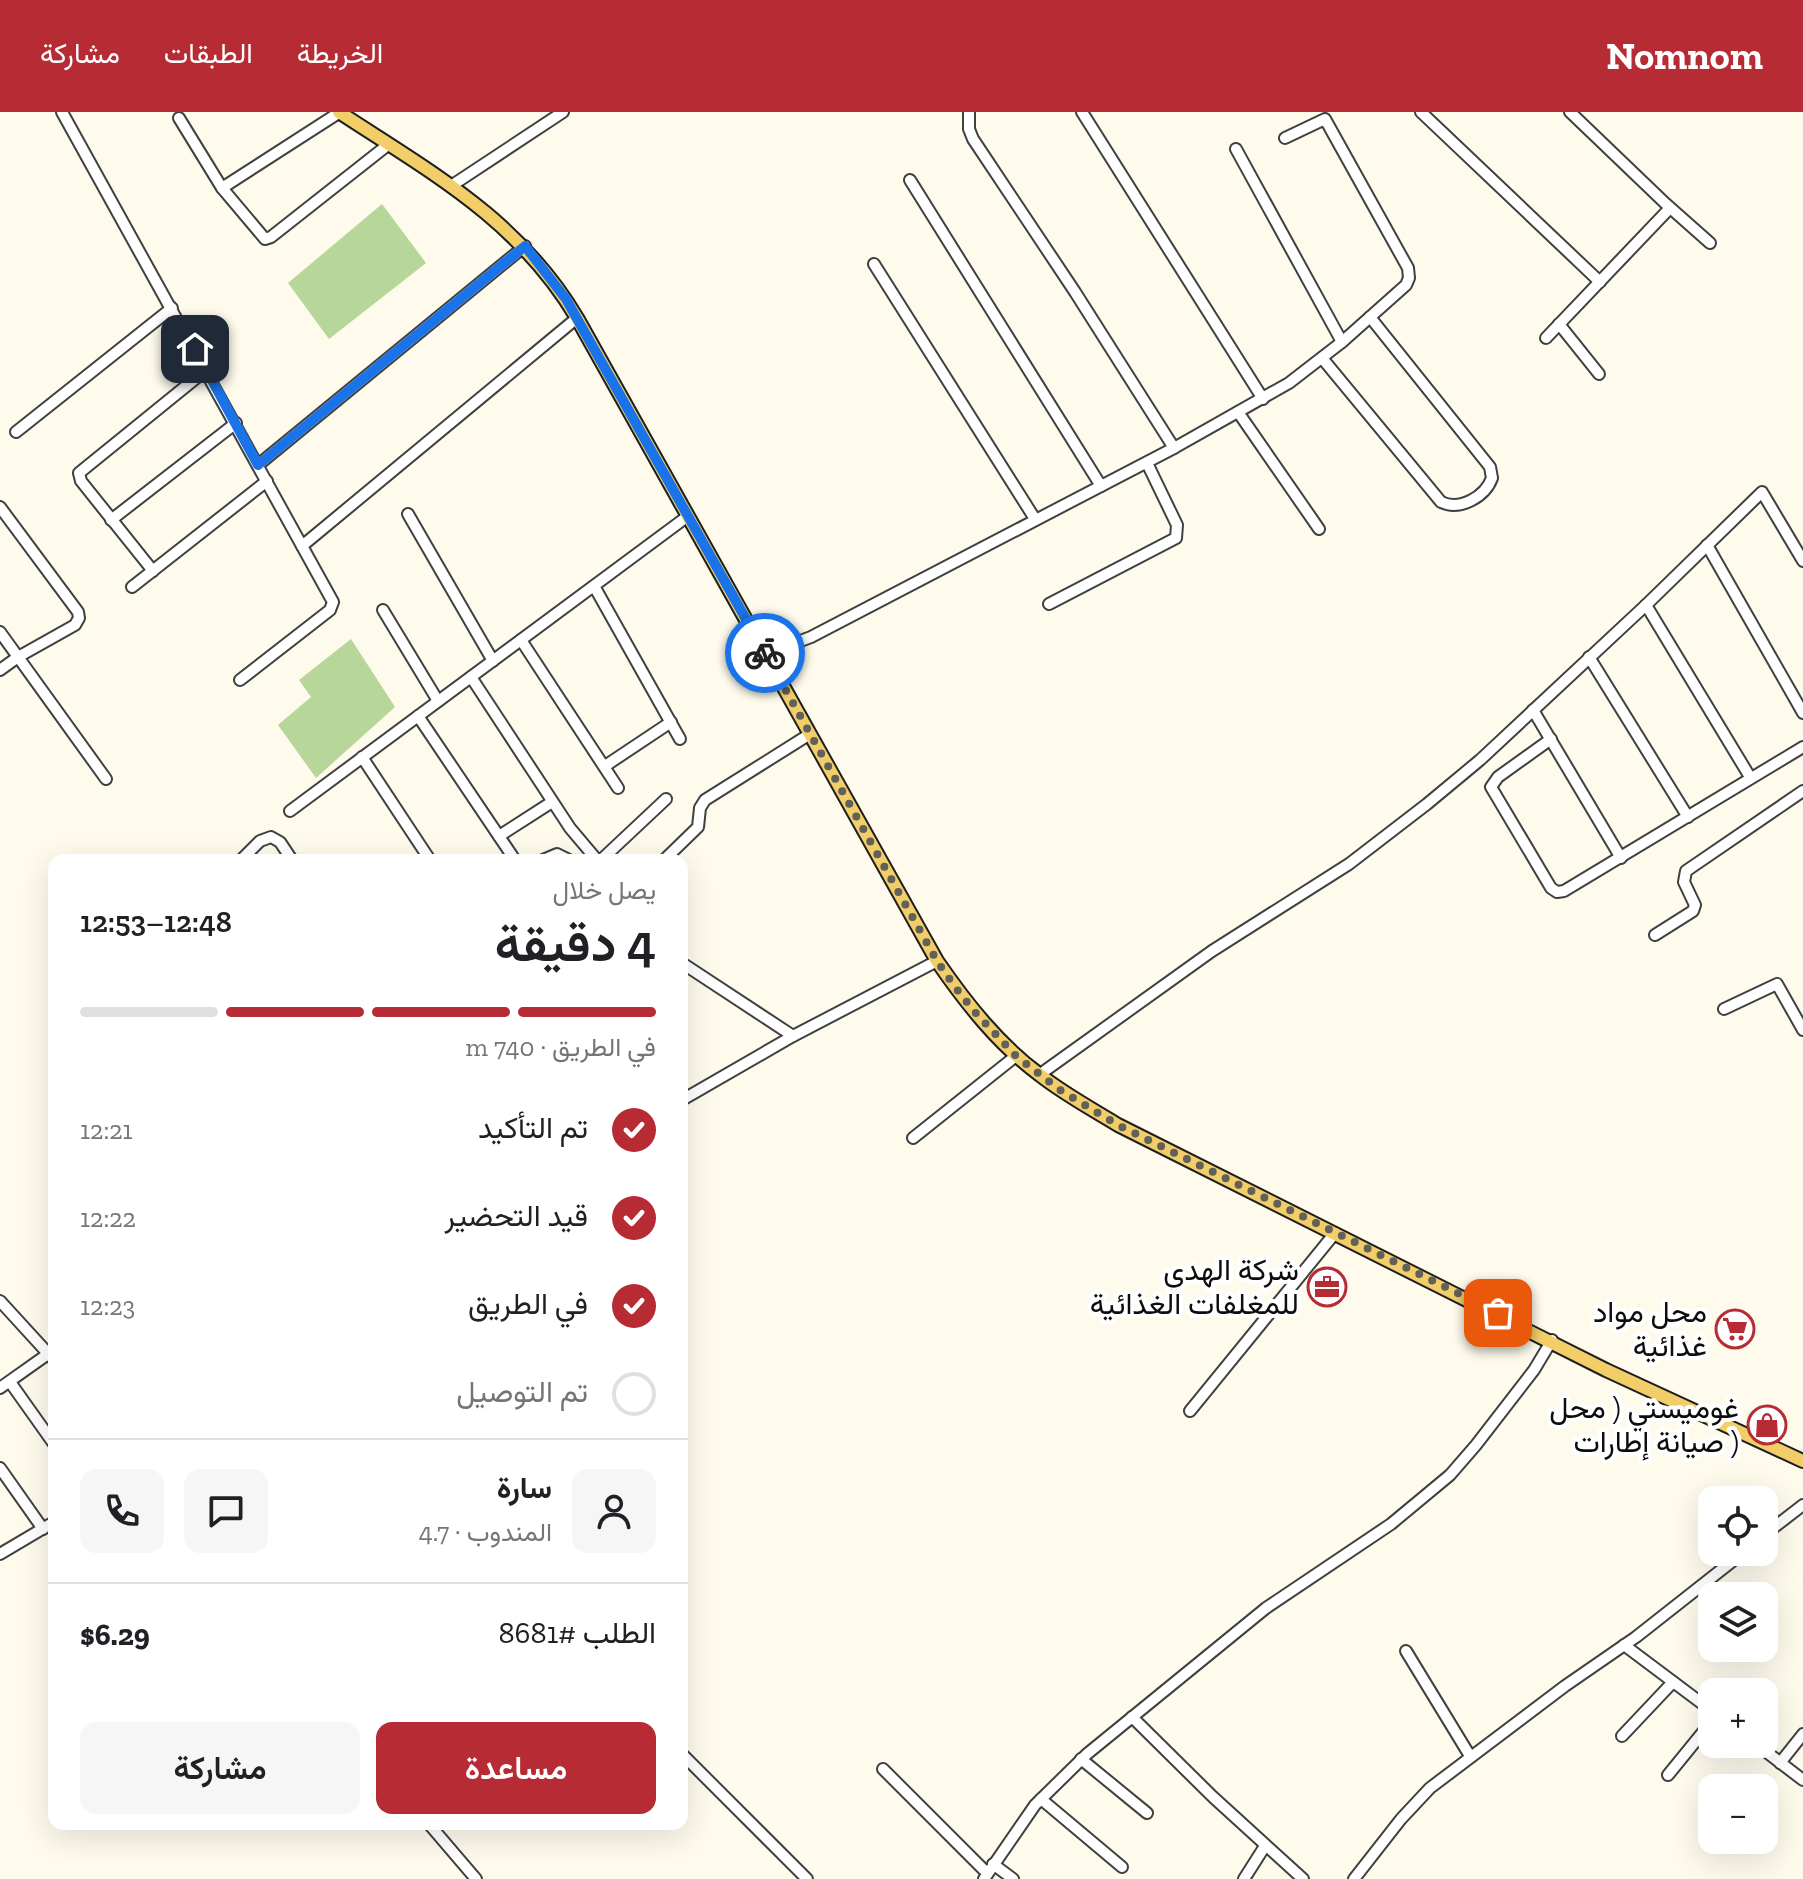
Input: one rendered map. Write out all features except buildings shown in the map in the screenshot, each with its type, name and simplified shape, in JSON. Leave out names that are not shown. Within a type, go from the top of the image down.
[{"type":"main road","points":[[339,112],[451,186],[525,246],[553,280],[937,961],[974,1011],[1016,1056],[1039,1075],[1118,1125],[1552,1340],[1606,1370],[1803,1461]]},
{"type":"street","points":[[62,112],[332,600],[333,607],[240,680]]},
{"type":"street","points":[[222,188],[339,112]]},
{"type":"street","points":[[451,186],[563,112]]},
{"type":"street","points":[[969,112],[969,129],[973,139],[1174,448]]},
{"type":"street","points":[[1082,112],[1263,399]]},
{"type":"street","points":[[1421,112],[1600,282]]},
{"type":"street","points":[[1570,112],[1710,243]]},
{"type":"street","points":[[766,654],[811,637],[1147,463],[1263,399],[1322,358],[1406,285],[1408,268],[1329,115],[1285,138]]},
{"type":"street","points":[[179,118],[222,188],[261,237],[267,239],[389,144]]},
{"type":"street","points":[[1236,149],[1342,342]]},
{"type":"street","points":[[910,180],[1101,486]]},
{"type":"street","points":[[1546,338],[1670,208]]},
{"type":"street","points":[[258,465],[525,246]]},
{"type":"street","points":[[874,264],[1035,519]]},
{"type":"street","points":[[16,432],[172,308]]},
{"type":"street","points":[[1322,358],[1441,502],[1450,506],[1461,505],[1485,490],[1492,478],[1490,467],[1370,317]]},
{"type":"street","points":[[302,546],[577,318]]},
{"type":"street","points":[[1559,324],[1599,374]]},
{"type":"street","points":[[153,571],[79,479],[80,471],[206,370]]},
{"type":"street","points":[[1238,412],[1319,529]]},
{"type":"street","points":[[111,520],[236,423]]},
{"type":"street","points":[[1049,604],[1176,538],[1177,525],[1147,463]]},
{"type":"street","points":[[132,587],[267,481]]},
{"type":"street","points":[[1039,1075],[1190,966],[1376,844],[1480,760],[1762,492],[1803,561]]},
{"type":"street","points":[[0,507],[79,615],[75,625],[0,670]]},
{"type":"street","points":[[408,514],[493,661]]},
{"type":"street","points":[[290,811],[688,516]]},
{"type":"street","points":[[1707,545],[1803,713]]},
{"type":"street","points":[[594,586],[680,739]]},
{"type":"street","points":[[1646,605],[1750,777]]},
{"type":"street","points":[[383,610],[438,701]]},
{"type":"street","points":[[0,632],[106,779]]},
{"type":"street","points":[[521,640],[618,788]]},
{"type":"street","points":[[1589,657],[1688,817]]},
{"type":"street","points":[[471,677],[552,802],[593,854]]},
{"type":"street","points":[[1533,710],[1621,858]]},
{"type":"street","points":[[418,716],[511,854]]},
{"type":"street","points":[[605,766],[671,722]]},
{"type":"street","points":[[670,854],[698,827],[700,808],[705,800],[810,734]]},
{"type":"street","points":[[1551,739],[1498,777],[1491,787],[1555,891],[1564,891],[1621,858],[1803,747]]},
{"type":"street","points":[[362,757],[426,854]]},
{"type":"street","points":[[1655,935],[1693,911],[1695,905],[1684,882],[1686,871],[1803,791]]},
{"type":"street","points":[[606,854],[666,799]]},
{"type":"street","points":[[499,836],[552,802]]},
{"type":"street","points":[[247,854],[260,841],[271,837],[280,842],[288,854]]},
{"type":"street","points":[[688,1097],[793,1036],[937,961]]},
{"type":"street","points":[[688,967],[793,1036]]},
{"type":"street","points":[[1724,1009],[1777,984],[1803,1030]]},
{"type":"street","points":[[913,1138],[1016,1056]]},
{"type":"street","points":[[1190,1411],[1335,1233]]},
{"type":"street","points":[[0,1301],[4,1314],[48,1354]]},
{"type":"street","points":[[988,1872],[1041,1799],[1081,1759],[1266,1608],[1391,1524],[1450,1475],[1534,1370],[1552,1340]]},
{"type":"street","points":[[48,1359],[5,1385],[48,1437]]},
{"type":"street","points":[[0,1468],[43,1529]]},
{"type":"street","points":[[1778,1524],[1803,1505]]},
{"type":"street","points":[[0,1554],[48,1526]]},
{"type":"street","points":[[1354,1879],[1430,1788],[1726,1566]]},
{"type":"street","points":[[1624,1645],[1698,1701]]},
{"type":"street","points":[[1406,1651],[1470,1756]]},
{"type":"street","points":[[1622,1736],[1673,1682]]},
{"type":"street","points":[[1132,1717],[1303,1879]]},
{"type":"street","points":[[1780,1763],[1803,1734]]},
{"type":"street","points":[[1668,1775],[1698,1738]]},
{"type":"street","points":[[1774,1758],[1803,1780]]},
{"type":"street","points":[[1081,1759],[1147,1813]]},
{"type":"street","points":[[688,1760],[807,1879]]},
{"type":"street","points":[[883,1769],[988,1872],[1013,1879]]},
{"type":"street","points":[[1041,1799],[1122,1867]]},
{"type":"street","points":[[434,1830],[476,1879]]},
{"type":"street","points":[[1244,1879],[1265,1846]]},
{"type":"green space","points":[[382,204],[426,263],[329,339],[288,283]]},
{"type":"green space","points":[[351,639],[395,707],[316,778],[278,725],[311,697],[299,680]]},
{"type":"way so far","points":[[765,653],[937,961],[974,1011],[1016,1056],[1060,1090],[1118,1125],[1498,1313]]},
{"type":"place","name":"شركة الهدي للمغلفات الغذائية","points":[[1327,1287]]},
{"type":"place","name":"محل مواد غذائية","points":[[1735,1329]]},
{"type":"place","name":"غوميستي ( محل صيانة إطارات )","points":[[1767,1425]]},
{"type":"route","points":[[195,349],[258,465],[525,246],[566,299],[765,653]]}]
